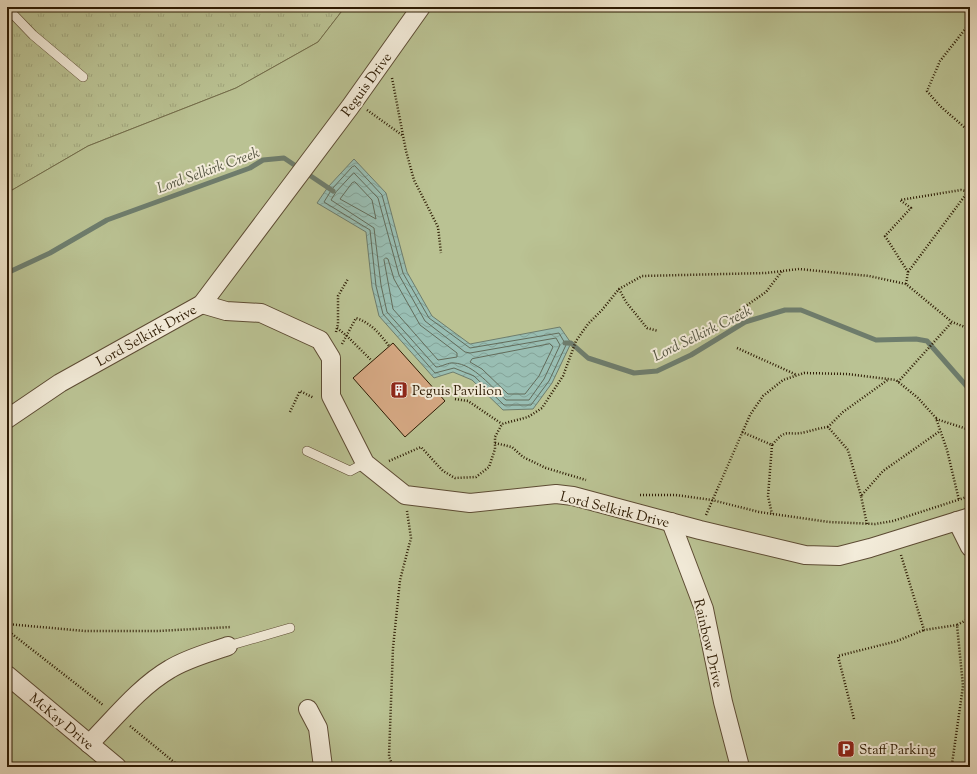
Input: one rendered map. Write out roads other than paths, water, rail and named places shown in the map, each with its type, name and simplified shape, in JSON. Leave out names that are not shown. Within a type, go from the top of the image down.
[{"type":"street","name":"Peguis Drive","points":[[202,304],[355,101],[421,7]]},
{"type":"street","name":"Lord Selkirk Drive","points":[[7,419],[60,383],[202,304],[226,311],[261,313],[320,340],[331,358],[331,396],[365,463],[405,495],[470,503],[556,494],[573,496],[700,530],[805,555],[839,556],[964,519]]},
{"type":"street","points":[[964,519],[970,547]]},
{"type":"street","name":"Rainbow Drive","points":[[671,522],[704,609],[723,702],[740,767]]},
{"type":"street","points":[[89,744],[149,683],[170,668],[185,661],[228,646]]},
{"type":"street","name":"McKay Drive","points":[[7,675],[117,767]]},
{"type":"street","points":[[308,709],[318,728],[322,767]]},
{"type":"lane","points":[[7,8],[33,35],[83,77]]},
{"type":"lane","points":[[307,451],[350,471],[365,463]]},
{"type":"lane","points":[[228,646],[290,628]]},
{"type":"water","points":[[354,159],[386,193],[407,272],[432,316],[470,344],[560,327],[571,343],[552,383],[533,409],[503,410],[472,380],[453,372],[434,378],[379,316],[372,287],[366,232],[317,203],[328,187]]},
{"type":"waterway","name":"Lord Selkirk Creek","points":[[7,273],[50,253],[107,220],[250,168],[263,160],[284,158],[333,191]]},
{"type":"waterway","name":"Lord Selkirk Creek","points":[[565,343],[571,343],[588,358],[634,373],[657,371],[691,355],[745,322],[785,310],[801,310],[876,340],[916,339],[927,341],[970,390]]},
{"type":"place","name":"Peguis Pavilion","points":[[399,390]]},
{"type":"place","name":"Staff Parking","points":[[846,749]]}]
